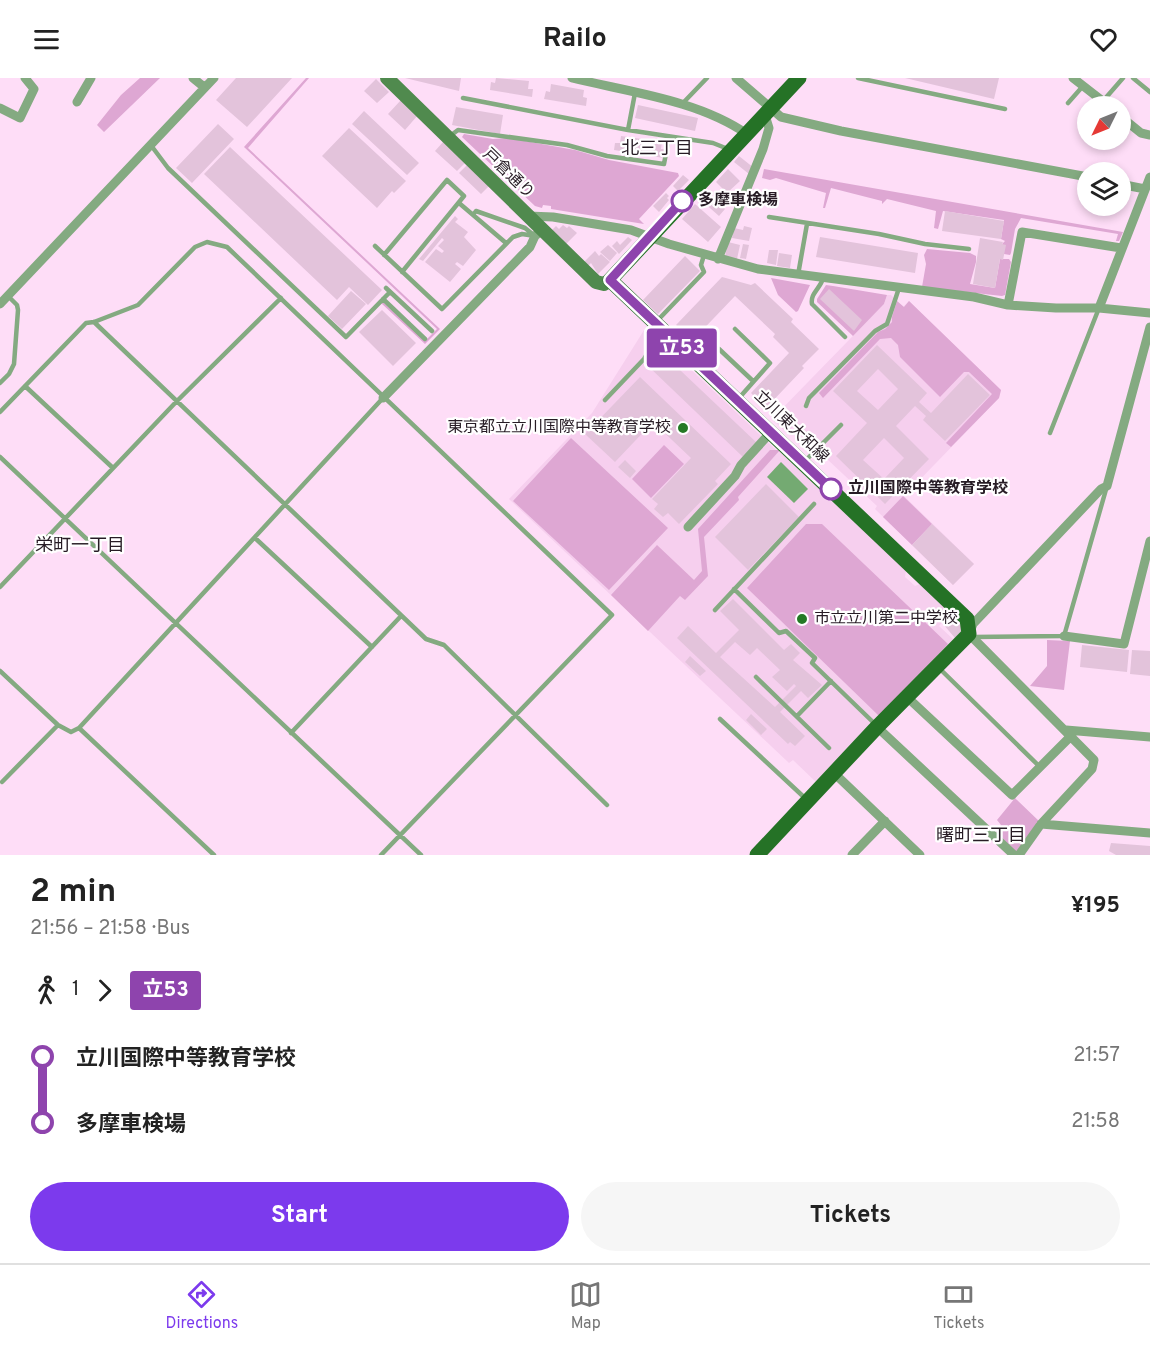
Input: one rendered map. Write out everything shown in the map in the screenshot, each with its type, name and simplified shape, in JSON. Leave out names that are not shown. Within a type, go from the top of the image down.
[{"type":"main road","points":[[610,280],[796,80]]},
{"type":"main road","name":"立川東大和線","points":[[610,280],[967,619],[970,635]]},
{"type":"main road","points":[[759,854],[877,727],[970,635]]},
{"type":"street","points":[[0,108],[20,118],[34,88],[25,78]]},
{"type":"street","points":[[77,102],[91,78]]},
{"type":"street","points":[[193,78],[204,87]]},
{"type":"street","points":[[0,304],[214,78]]},
{"type":"street","name":"戸倉通り","points":[[387,78],[528,216],[538,233],[596,282],[604,284],[610,280]]},
{"type":"street","points":[[572,78],[682,105],[725,120],[747,134]]},
{"type":"street","points":[[736,78],[768,112],[781,117],[841,131],[1077,175]]},
{"type":"street","points":[[1074,78],[1095,96]]},
{"type":"street","points":[[718,259],[763,149],[769,128],[768,112]]},
{"type":"street","points":[[1131,125],[1141,133],[1150,135]]},
{"type":"street","points":[[1099,308],[1150,177]]},
{"type":"street","points":[[1131,186],[1145,189]]},
{"type":"street","points":[[528,216],[553,217],[631,230],[648,238],[758,269],[974,297],[1008,305],[1099,308],[1150,313]]},
{"type":"street","points":[[1008,305],[1022,232],[1121,248]]},
{"type":"street","points":[[383,398],[530,247],[538,233]]},
{"type":"street","points":[[1019,855],[1041,824],[1092,769],[1094,760],[970,635],[973,624],[1101,489],[1107,486],[1150,327]]},
{"type":"street","points":[[688,527],[735,476],[741,465],[771,432]]},
{"type":"street","points":[[1064,636],[1124,644],[1150,542]]},
{"type":"street","points":[[907,697],[1012,795],[1069,733]]},
{"type":"street","points":[[877,727],[1014,855]]},
{"type":"street","points":[[1069,733],[1150,736]]},
{"type":"street","points":[[834,773],[920,855]]},
{"type":"street","points":[[852,855],[885,821]]},
{"type":"street","points":[[1041,824],[1150,833]]},
{"type":"lane","points":[[682,105],[707,78]]},
{"type":"lane","points":[[858,78],[1005,109]]},
{"type":"lane","points":[[1111,96],[1123,78]]},
{"type":"lane","points":[[1133,78],[1150,92]]},
{"type":"lane","points":[[1068,103],[1083,86]]},
{"type":"lane","points":[[628,130],[634,93]]},
{"type":"lane","points":[[463,98],[628,130],[714,143],[730,150]]},
{"type":"lane","points":[[447,137],[458,130],[508,135],[567,145],[607,156],[664,164],[669,137]]},
{"type":"lane","points":[[150,144],[168,168],[346,337],[383,299],[388,290],[432,332]]},
{"type":"lane","points":[[384,255],[447,180],[464,196],[402,272]]},
{"type":"lane","points":[[459,203],[507,243]]},
{"type":"lane","points":[[473,215],[476,211],[538,233]]},
{"type":"lane","points":[[769,217],[879,234],[925,244],[969,249]]},
{"type":"lane","points":[[798,275],[807,224]]},
{"type":"lane","points":[[375,246],[442,309],[507,243],[518,235],[538,233]]},
{"type":"lane","points":[[0,412],[86,323],[138,305],[195,247],[207,242],[227,247],[612,615],[381,855]]},
{"type":"lane","points":[[604,400],[644,359],[659,327],[704,272],[701,265],[704,255]]},
{"type":"lane","points":[[823,278],[812,296],[812,304],[845,337]]},
{"type":"lane","points":[[806,406],[809,398],[875,331],[887,324],[899,288]]},
{"type":"lane","points":[[0,383],[9,374],[14,364],[18,310],[17,304],[8,296]]},
{"type":"lane","points":[[0,587],[176,402],[281,298]]},
{"type":"lane","points":[[383,299],[425,339]]},
{"type":"lane","points":[[1050,433],[1099,308]]},
{"type":"lane","points":[[94,322],[176,402],[286,503],[401,616],[426,639],[444,645],[607,805]]},
{"type":"lane","points":[[735,329],[771,363],[737,400]]},
{"type":"lane","points":[[719,349],[753,381]]},
{"type":"lane","points":[[25,386],[114,468]]},
{"type":"lane","points":[[0,670],[58,725],[71,732],[79,728],[383,398]]},
{"type":"lane","points":[[804,463],[841,424]]},
{"type":"lane","points":[[0,457],[421,855]]},
{"type":"lane","points":[[970,635],[1064,636],[1107,486]]},
{"type":"lane","points":[[715,610],[814,504]]},
{"type":"lane","points":[[255,538],[372,647]]},
{"type":"lane","points":[[734,589],[779,633],[786,631],[815,658],[812,663],[875,722],[877,727]]},
{"type":"lane","points":[[291,733],[401,616]]},
{"type":"lane","points":[[937,666],[1040,767]]},
{"type":"lane","points":[[756,677],[829,748]]},
{"type":"lane","points":[[797,716],[831,681]]},
{"type":"lane","points":[[720,719],[808,800]]},
{"type":"lane","points":[[2,782],[58,725]]},
{"type":"lane","points":[[79,728],[214,855]]},
{"type":"shaded area","points":[[140,78],[160,78],[104,132],[97,125],[121,95]]},
{"type":"shaded area","points":[[306,78],[309,78],[248,148],[440,329],[425,344],[381,303],[383,302],[425,341],[437,329],[244,147]]},
{"type":"shaded area","points":[[464,134],[493,139],[508,138],[575,150],[609,160],[678,173],[679,176],[639,219],[644,224],[551,209],[551,206],[543,205],[542,208],[535,206],[462,137]]},
{"type":"shaded area","points":[[764,169],[1123,232],[1119,241],[1116,241],[1118,234],[1021,218],[1015,229],[1011,253],[1010,255],[1004,254],[1002,244],[1005,241],[1001,239],[1004,220],[943,211],[938,229],[934,228],[936,211],[887,199],[882,204],[882,201],[831,188],[825,208],[823,208],[826,193],[776,178],[770,180],[762,178]]},
{"type":"shaded area","points":[[927,249],[970,253],[976,256],[970,284],[995,288],[1000,259],[1009,259],[1011,262],[1005,295],[922,287],[926,264],[924,255]]},
{"type":"shaded area","points":[[771,278],[810,285],[798,311],[796,312],[778,295]]},
{"type":"shaded area","points":[[826,285],[887,295],[884,304],[853,336],[817,302]]},
{"type":"shaded area","points":[[887,295],[891,295],[903,307],[909,301],[1001,390],[999,398],[904,496],[974,564],[953,585],[875,509],[877,506],[793,427],[787,433],[772,419],[884,304]]},
{"type":"shaded area","points":[[897,301],[904,307],[909,301],[1001,390],[999,398],[951,447],[946,443],[992,394],[969,372],[964,372],[940,397],[900,357],[898,345],[891,338],[880,339],[823,398],[819,393],[878,332],[892,322]]},
{"type":"shaded area","points":[[646,327],[776,450],[780,450],[822,491],[820,493],[906,570],[905,577],[915,586],[920,584],[951,612],[939,626],[953,639],[882,715],[878,715],[869,724],[869,728],[817,783],[793,760],[789,763],[509,499],[592,413]]},
{"type":"shaded area","points":[[571,438],[668,528],[609,590],[513,501]]},
{"type":"shaded area","points":[[664,445],[684,464],[651,498],[632,479]]},
{"type":"shaded area","points":[[770,450],[780,450],[738,497],[739,500],[704,537],[708,576],[685,600],[680,596],[648,631],[611,595],[657,545],[694,580],[702,571],[698,529]]},
{"type":"shaded area","points":[[781,462],[808,489],[794,503],[767,477]]},
{"type":"shaded area","points":[[903,496],[932,524],[912,545],[883,517]]},
{"type":"shaded area","points":[[806,524],[822,524],[948,644],[882,715],[878,715],[747,588]]},
{"type":"shaded area","points":[[1047,640],[1070,641],[1064,690],[1030,686],[1047,666]]},
{"type":"shaded area","points":[[1015,798],[1041,823],[1018,855],[994,835],[1001,825],[997,820]]},
{"type":"building","points":[[236,78],[292,78],[247,127],[216,100]]},
{"type":"building","points":[[405,78],[461,78],[459,91]]},
{"type":"building","points":[[496,78],[529,81],[528,89],[533,89],[532,97],[490,90],[491,82],[495,83]]},
{"type":"building","points":[[905,78],[999,78],[994,99]]},
{"type":"building","points":[[376,79],[389,92],[377,103],[364,91]]},
{"type":"building","points":[[551,84],[584,90],[583,97],[587,98],[586,106],[544,99],[546,91],[550,92]]},
{"type":"building","points":[[401,100],[418,115],[405,130],[388,114]]},
{"type":"building","points":[[638,105],[698,118],[695,131],[635,118]]},
{"type":"building","points":[[456,107],[503,115],[500,134],[452,125]]},
{"type":"building","points":[[364,111],[419,163],[407,175],[352,124]]},
{"type":"building","points":[[218,124],[234,139],[192,183],[176,168]]},
{"type":"building","points":[[349,128],[406,181],[394,193],[392,191],[377,208],[322,156]]},
{"type":"building","points":[[621,136],[662,142],[661,149],[665,149],[664,158],[614,150],[615,143],[620,143]]},
{"type":"building","points":[[443,142],[465,163],[457,171],[435,151]]},
{"type":"building","points":[[230,147],[382,290],[368,305],[349,287],[337,300],[204,174]]},
{"type":"building","points":[[739,156],[754,168],[749,174],[734,162]]},
{"type":"building","points":[[468,164],[490,185],[481,194],[459,173]]},
{"type":"building","points":[[728,169],[740,181],[727,193],[716,182]]},
{"type":"building","points":[[683,175],[689,180],[678,191],[673,186]]},
{"type":"building","points":[[666,193],[669,200],[659,212],[653,206]]},
{"type":"building","points":[[709,194],[725,209],[719,216],[702,201]]},
{"type":"building","points":[[695,204],[721,227],[708,242],[682,219]]},
{"type":"building","points":[[945,211],[1004,221],[1001,239],[942,231]]},
{"type":"building","points":[[455,216],[458,219],[455,222],[468,232],[464,237],[476,250],[463,266],[457,262],[455,264],[461,269],[450,282],[425,262],[436,249],[442,253],[444,251],[438,246],[444,240],[442,238],[423,261],[419,259]]},
{"type":"building","points":[[563,225],[567,228],[569,226],[577,233],[566,244],[552,230],[556,226],[559,229]]},
{"type":"building","points":[[744,226],[752,228],[749,241],[732,238],[734,228],[743,230]]},
{"type":"building","points":[[628,237],[632,240],[619,254],[612,246],[617,241],[620,245]]},
{"type":"building","points":[[820,237],[918,253],[915,273],[816,257]]},
{"type":"building","points":[[980,238],[1003,242],[1002,244],[1006,245],[1003,260],[1000,259],[995,288],[973,284]]},
{"type":"building","points":[[728,242],[740,245],[737,259],[725,257]]},
{"type":"building","points":[[743,244],[749,245],[746,259],[740,258]]},
{"type":"building","points":[[608,245],[617,253],[610,261],[600,252]]},
{"type":"building","points":[[769,250],[778,250],[776,265],[767,263]]},
{"type":"building","points":[[595,251],[610,262],[598,274],[591,263],[588,266],[584,262]]},
{"type":"building","points":[[779,253],[792,255],[790,268],[777,266]]},
{"type":"building","points":[[685,256],[700,271],[658,314],[643,300]]},
{"type":"building","points":[[722,277],[751,285],[755,283],[793,319],[791,322],[819,349],[766,408],[751,393],[789,353],[773,337],[775,334],[735,296],[692,341],[676,325]]},
{"type":"building","points":[[829,289],[862,320],[854,331],[820,299]]},
{"type":"building","points":[[351,291],[366,304],[342,329],[328,316]]},
{"type":"building","points":[[382,310],[416,343],[393,366],[359,332]]},
{"type":"building","points":[[877,345],[927,393],[919,402],[931,413],[968,374],[990,395],[945,441],[923,420],[926,416],[915,406],[896,426],[929,459],[885,504],[836,456],[867,423],[833,391]],"holes":[[[878,369],[898,389],[878,410],[857,391]],[[884,438],[904,458],[884,479],[863,460]]]},
{"type":"building","points":[[661,352],[757,443],[743,457],[648,366]]},
{"type":"building","points":[[640,377],[731,464],[715,481],[718,484],[679,524],[668,513],[663,517],[654,509],[658,504],[652,499],[691,458],[653,422],[615,462],[585,434]]},
{"type":"building","points":[[625,460],[636,471],[630,478],[618,467]]},
{"type":"building","points":[[766,484],[799,517],[748,570],[715,537]]},
{"type":"building","points":[[932,524],[974,564],[953,585],[912,545]]},
{"type":"building","points":[[733,599],[784,650],[791,644],[800,653],[793,660],[822,685],[808,698],[801,691],[780,712],[805,736],[795,746],[790,742],[788,744],[677,638],[688,626],[716,653],[739,630],[720,611]],"holes":[[[735,642],[750,655],[757,648],[780,670],[772,677],[787,691],[794,684],[796,686],[775,707],[720,657]]]},
{"type":"building","points":[[952,616],[961,626],[961,632],[955,638],[943,624]]},
{"type":"building","points":[[1082,645],[1129,650],[1127,672],[1080,667]]},
{"type":"building","points":[[1132,650],[1150,651],[1150,676],[1130,674]]},
{"type":"building","points":[[690,656],[706,671],[700,676],[685,662]]},
{"type":"building","points":[[751,714],[767,729],[761,735],[746,720]]},
{"type":"building","points":[[1111,843],[1150,846],[1150,855],[1116,855],[1109,851]]},
{"type":"bus line","name":"立53","points":[[682,201],[610,280],[831,489]]},
{"type":"place","name":"多摩車検場","points":[[682,201]]},
{"type":"place","name":"東京都立立川国際中等教育学校","points":[[683,428]]},
{"type":"place","name":"立川国際中等教育学校","points":[[831,489]]},
{"type":"place","name":"市立立川第二中学校","points":[[802,619]]},
{"type":"district","name":"北三丁目","points":[[657,149]]},
{"type":"district","name":"栄町一丁目","points":[[80,546]]},
{"type":"district","name":"曙町三丁目","points":[[981,836]]}]
